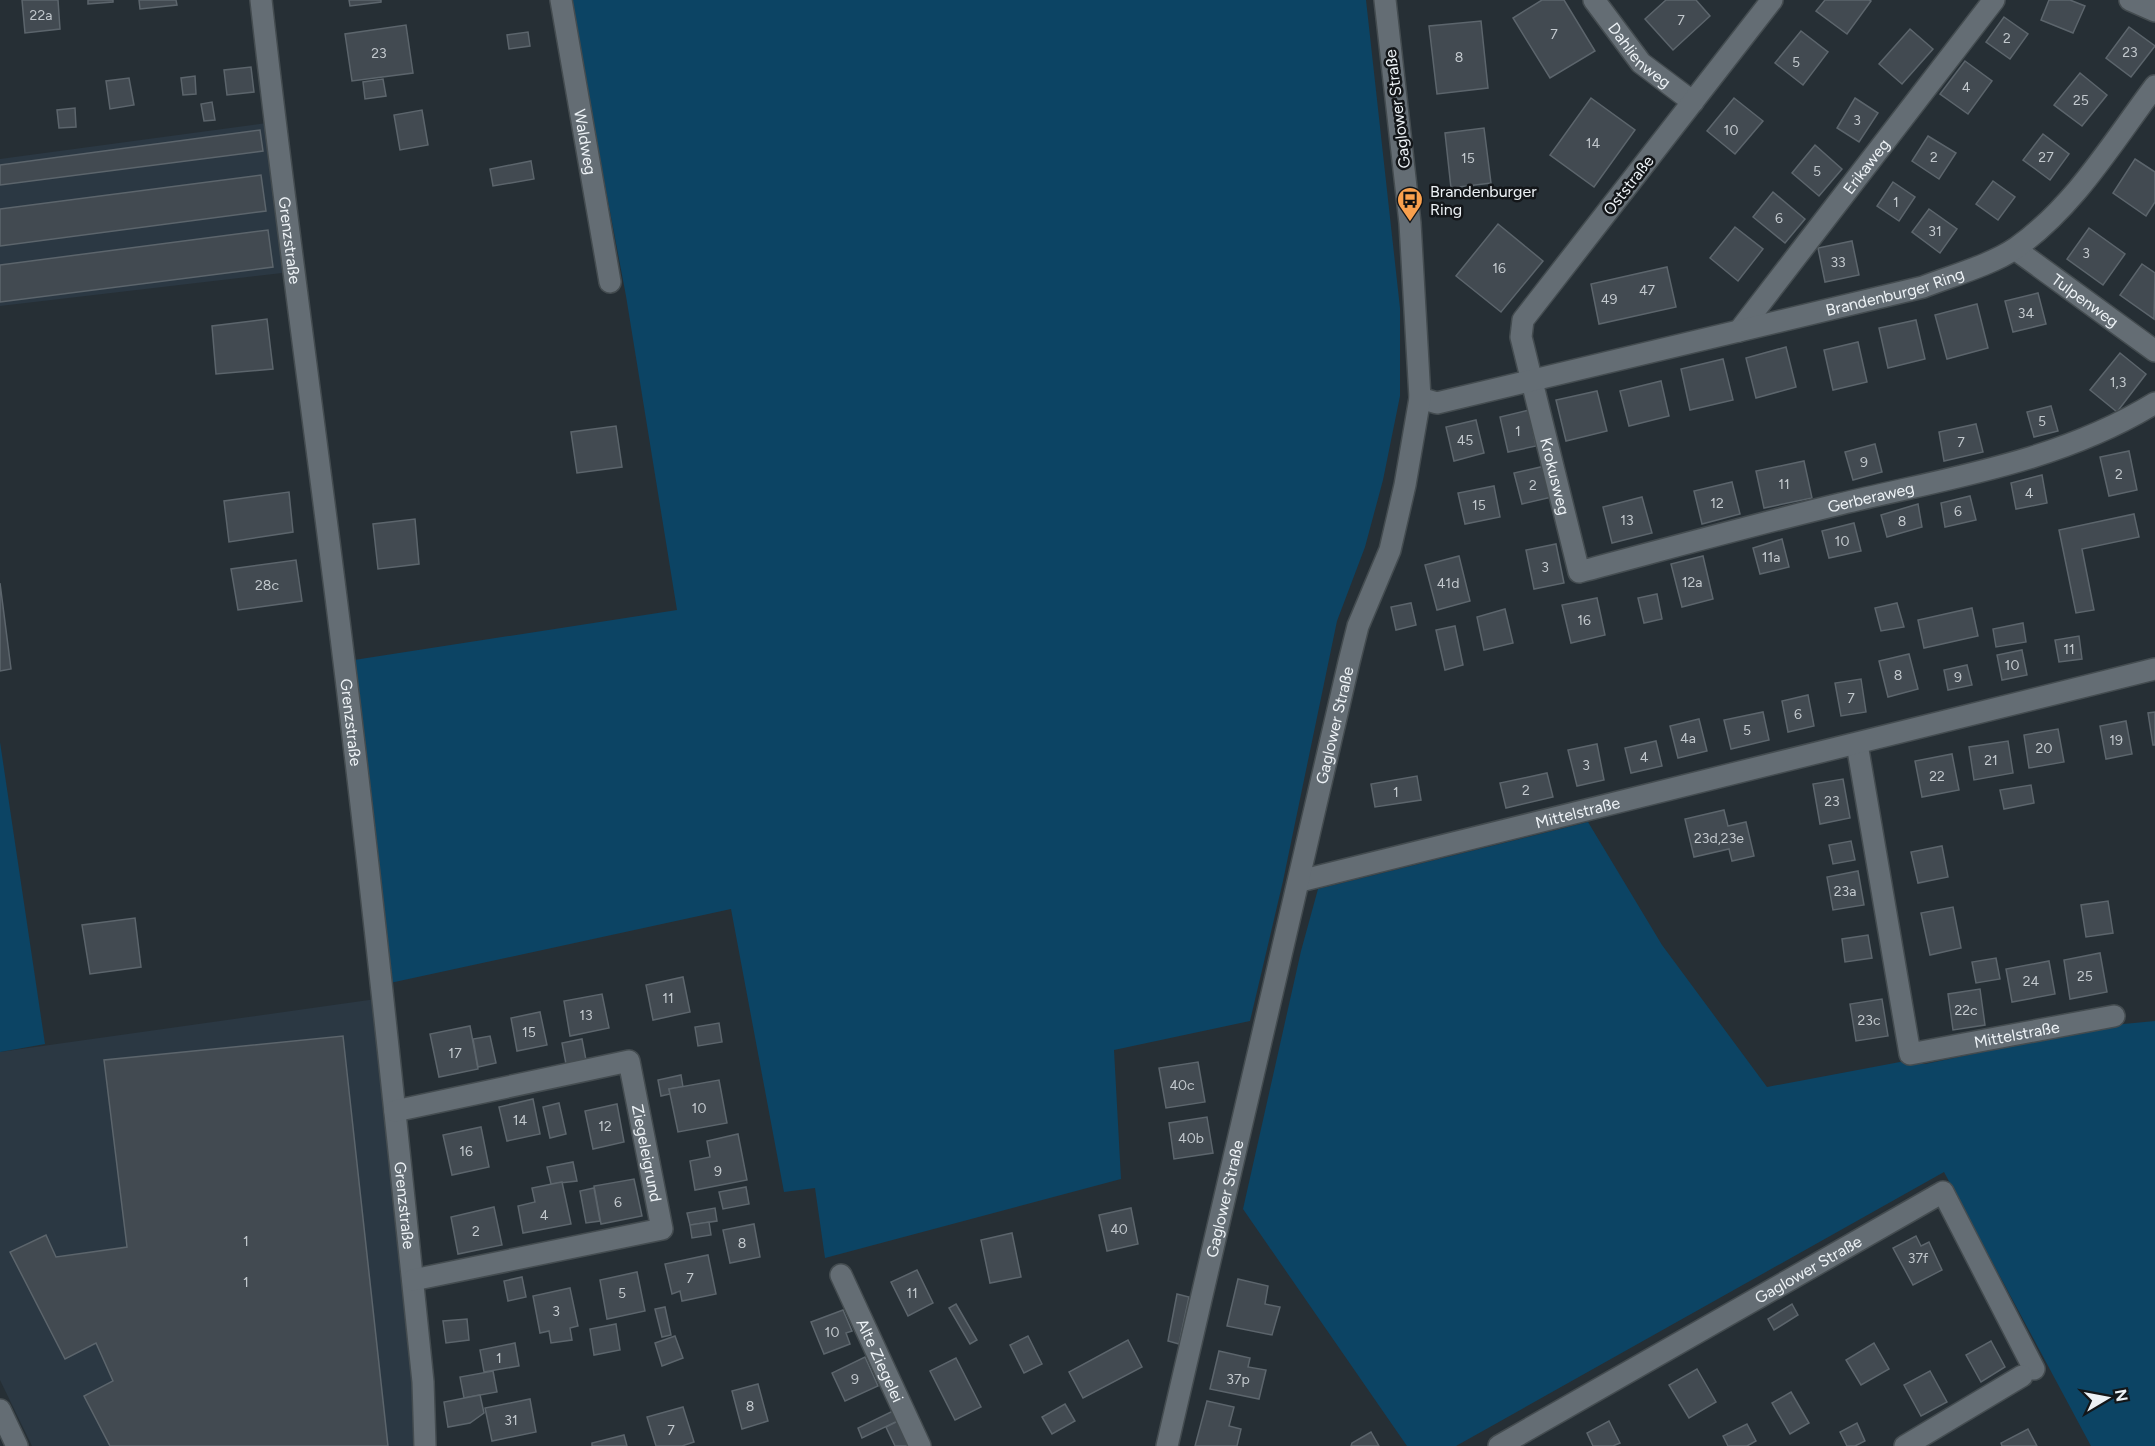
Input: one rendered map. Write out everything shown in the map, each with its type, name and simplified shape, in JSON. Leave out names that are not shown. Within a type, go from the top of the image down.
[{"type":"street","name":"Grenzstraße","points":[[261,0],[281,183],[336,597],[395,1112],[423,1382],[425,1446]]},
{"type":"street","name":"Waldweg","points":[[561,0],[610,282]]},
{"type":"street","name":"Gaglower Straße","points":[[1167,1446],[1358,626],[1390,550],[1406,485],[1420,398],[1410,223],[1385,0]]},
{"type":"street","name":"Dahlienweg","points":[[1594,0],[1641,63],[1693,102]]},
{"type":"street","name":"Oststraße","points":[[1533,381],[1520,332],[1523,320],[1772,0]]},
{"type":"street","name":"Erikaweg","points":[[1739,331],[1994,0]]},
{"type":"street","points":[[2130,0],[2155,12]]},
{"type":"street","name":"Brandenburger Ring","points":[[1420,398],[1437,403],[1923,287],[2015,249],[2083,186],[2155,86]]},
{"type":"street","name":"Tulpenweg","points":[[2015,249],[2155,351]]},
{"type":"street","name":"Krokusweg","points":[[1533,381],[1579,572]]},
{"type":"street","name":"Gerberaweg","points":[[1579,572],[1840,504],[1986,472],[2059,449],[2127,420],[2155,403]]},
{"type":"street","name":"Mittelstraße","points":[[1300,881],[2155,669]]},
{"type":"street","name":"Mittelstraße","points":[[1857,744],[1910,1054],[2114,1016]]},
{"type":"street","name":"Ziegeleigrund","points":[[395,1112],[629,1061],[662,1229],[413,1280]]},
{"type":"street","name":"Gaglower Straße","points":[[1499,1446],[1943,1192],[2028,1373],[1905,1446]]},
{"type":"street","name":"Alte Ziegelei","points":[[841,1275],[920,1446]]},
{"type":"street","points":[[0,1410],[17,1446]]},
{"type":"shaded area","points":[[570,0],[1366,0],[1400,308],[1400,396],[1383,480],[1365,547],[1337,621],[1283,881],[1250,1021],[1114,1050],[1121,1179],[825,1258],[815,1188],[784,1192],[731,909],[390,983],[354,660],[677,610],[626,296]]},
{"type":"shaded area","points":[[267,123],[282,273],[0,306],[0,159]]},
{"type":"shaded area","points":[[0,742],[45,1044],[0,1052]]},
{"type":"shaded area","points":[[1588,822],[1662,945],[1767,1087],[1900,1062],[1925,1064],[2113,1025],[2155,1021],[2155,1446],[2091,1446],[1944,1172],[1456,1446],[1407,1446],[1243,1209],[1301,951],[1318,889]]},
{"type":"shaded area","points":[[376,999],[419,1446],[32,1446],[0,1380],[0,1052]]},
{"type":"building","points":[[22,0],[58,0],[60,29],[25,33]]},
{"type":"building","points":[[88,0],[113,0],[113,2],[88,4]]},
{"type":"building","points":[[139,0],[176,0],[177,5],[140,9]]},
{"type":"building","points":[[349,0],[381,0],[381,2],[350,6]]},
{"type":"building","points":[[1542,0],[1564,0],[1595,51],[1550,78],[1513,18]]},
{"type":"building","points":[[1666,0],[1696,0],[1710,16],[1673,50],[1645,19]]},
{"type":"building","points":[[1825,0],[1871,1],[1847,34],[1816,11]]},
{"type":"building","points":[[2049,0],[2070,0],[2085,6],[2073,33],[2041,20]]},
{"type":"building","points":[[2004,17],[2028,34],[2010,59],[1986,42]]},
{"type":"building","points":[[1481,21],[1488,88],[1437,94],[1429,26]]},
{"type":"building","points":[[406,25],[413,73],[352,81],[345,34]]},
{"type":"building","points":[[2129,27],[2155,46],[2131,77],[2106,58]]},
{"type":"building","points":[[1910,29],[1933,49],[1902,84],[1879,64]]},
{"type":"building","points":[[1801,31],[1828,52],[1803,85],[1775,63]]},
{"type":"building","points":[[528,32],[530,46],[509,49],[507,35]]},
{"type":"building","points":[[1965,61],[1992,81],[1968,114],[1940,94]]},
{"type":"building","points":[[251,67],[254,92],[227,95],[224,70]]},
{"type":"building","points":[[2080,73],[2107,95],[2082,126],[2054,105]]},
{"type":"building","points":[[195,76],[196,94],[183,95],[181,78]]},
{"type":"building","points":[[129,78],[134,105],[110,109],[106,81]]},
{"type":"building","points":[[383,79],[386,96],[365,99],[363,82]]},
{"type":"building","points":[[1591,98],[1635,130],[1594,187],[1550,155]]},
{"type":"building","points":[[1734,98],[1763,121],[1735,154],[1707,131]]},
{"type":"building","points":[[1855,98],[1878,113],[1859,142],[1837,128]]},
{"type":"building","points":[[212,102],[215,120],[204,121],[201,104]]},
{"type":"building","points":[[75,108],[76,127],[59,128],[57,110]]},
{"type":"building","points":[[422,110],[428,145],[400,150],[394,115]]},
{"type":"building","points":[[1484,128],[1491,183],[1451,188],[1445,133]]},
{"type":"building","points":[[260,130],[263,151],[0,185],[0,165]]},
{"type":"building","points":[[2043,134],[2069,154],[2050,180],[2023,160]]},
{"type":"building","points":[[1928,136],[1956,153],[1939,179],[1912,161]]},
{"type":"building","points":[[1815,145],[1842,169],[1819,196],[1792,173]]},
{"type":"building","points":[[2135,159],[2155,172],[2155,202],[2146,216],[2113,193]]},
{"type":"building","points":[[531,161],[534,179],[493,186],[490,169]]},
{"type":"building","points":[[261,175],[266,211],[0,246],[0,209]]},
{"type":"building","points":[[1993,181],[2015,197],[1998,220],[1976,204]]},
{"type":"building","points":[[1893,182],[1915,197],[1899,221],[1877,206]]},
{"type":"building","points":[[1773,192],[1805,219],[1785,243],[1753,217]]},
{"type":"building","points":[[1929,209],[1957,229],[1940,253],[1912,232]]},
{"type":"building","points":[[1498,224],[1543,261],[1501,312],[1456,276]]},
{"type":"building","points":[[1735,227],[1763,249],[1738,281],[1710,258]]},
{"type":"building","points":[[2089,228],[2125,254],[2103,285],[2067,259]]},
{"type":"building","points":[[268,230],[273,267],[0,302],[0,265]]},
{"type":"building","points":[[1852,241],[1859,275],[1825,282],[1818,248]]},
{"type":"building","points":[[2142,264],[2155,273],[2154,319],[2120,295]]},
{"type":"building","points":[[1667,267],[1676,307],[1599,324],[1591,284]]},
{"type":"building","points":[[2038,293],[2046,324],[2013,332],[2005,301]]},
{"type":"building","points":[[1977,304],[1988,348],[1947,359],[1935,315]]},
{"type":"building","points":[[267,319],[273,369],[216,374],[212,326]]},
{"type":"building","points":[[1916,320],[1925,359],[1888,368],[1879,328]]},
{"type":"building","points":[[1858,342],[1867,382],[1833,390],[1824,350]]},
{"type":"building","points":[[1786,347],[1796,387],[1756,398],[1746,358]]},
{"type":"building","points":[[2120,353],[2146,374],[2117,412],[2090,390]]},
{"type":"building","points":[[1723,359],[1733,400],[1690,410],[1681,369]]},
{"type":"building","points":[[1661,381],[1669,416],[1629,426],[1620,391]]},
{"type":"building","points":[[1597,391],[1607,431],[1566,441],[1556,400]]},
{"type":"building","points":[[2051,406],[2058,431],[2034,437],[2027,412]]},
{"type":"building","points":[[1529,410],[1536,446],[1508,452],[1500,417]]},
{"type":"building","points":[[1476,420],[1484,453],[1454,461],[1446,427]]},
{"type":"building","points":[[1976,424],[1983,452],[1944,461],[1939,432]]},
{"type":"building","points":[[616,426],[622,467],[577,473],[571,432]]},
{"type":"building","points":[[1875,444],[1882,472],[1853,480],[1845,452]]},
{"type":"building","points":[[2129,451],[2137,490],[2109,496],[2100,457]]},
{"type":"building","points":[[1804,461],[1812,498],[1764,508],[1756,471]]},
{"type":"building","points":[[1545,466],[1552,497],[1522,504],[1514,473]]},
{"type":"building","points":[[2042,475],[2047,503],[2016,509],[2011,483]]},
{"type":"building","points":[[1732,482],[1740,514],[1702,524],[1694,491]]},
{"type":"building","points":[[1494,486],[1500,517],[1465,524],[1458,493]]},
{"type":"building","points":[[289,492],[293,532],[229,542],[224,501]]},
{"type":"building","points":[[1970,496],[1976,520],[1945,527],[1941,503]]},
{"type":"building","points":[[1642,497],[1652,533],[1612,543],[1603,507]]},
{"type":"building","points":[[1918,504],[1922,527],[1887,537],[1881,515]]},
{"type":"building","points":[[2134,514],[2139,537],[2082,549],[2094,610],[2076,613],[2059,530]]},
{"type":"building","points":[[415,519],[419,564],[378,569],[373,524]]},
{"type":"building","points":[[1854,523],[1861,551],[1829,558],[1822,531]]},
{"type":"building","points":[[1782,539],[1789,567],[1760,574],[1753,548]]},
{"type":"building","points":[[1556,544],[1564,583],[1534,589],[1526,550]]},
{"type":"building","points":[[1459,556],[1470,601],[1437,610],[1425,565]]},
{"type":"building","points":[[1703,556],[1713,599],[1682,607],[1671,564]]},
{"type":"building","points":[[296,560],[302,601],[238,610],[231,569]]},
{"type":"building","points":[[0,583],[11,669],[0,671]]},
{"type":"building","points":[[1657,594],[1662,619],[1644,623],[1638,598]]},
{"type":"building","points":[[1597,598],[1605,635],[1571,643],[1562,605]]},
{"type":"building","points":[[1411,603],[1416,625],[1396,630],[1391,607]]},
{"type":"building","points":[[1897,603],[1904,627],[1881,631],[1875,608]]},
{"type":"building","points":[[1972,608],[1978,636],[1924,648],[1918,620]]},
{"type":"building","points":[[1505,609],[1513,643],[1484,650],[1477,617]]},
{"type":"building","points":[[2023,623],[2026,642],[1996,647],[1993,629]]},
{"type":"building","points":[[1455,626],[1463,665],[1445,670],[1436,630]]},
{"type":"building","points":[[2079,636],[2082,659],[2059,662],[2055,640]]},
{"type":"building","points":[[2022,650],[2027,675],[2002,680],[1997,655]]},
{"type":"building","points":[[1909,654],[1918,689],[1888,697],[1879,661]]},
{"type":"building","points":[[1967,665],[1972,685],[1948,690],[1944,670]]},
{"type":"building","points":[[1861,679],[1866,712],[1841,716],[1835,683]]},
{"type":"building","points":[[1808,695],[1814,726],[1788,732],[1782,701]]},
{"type":"building","points":[[1763,712],[1769,740],[1731,749],[1724,720]]},
{"type":"building","points":[[2155,712],[2155,745],[2153,745],[2148,713]]},
{"type":"building","points":[[1699,719],[1707,751],[1678,758],[1670,726]]},
{"type":"building","points":[[2126,721],[2132,754],[2106,759],[2100,726]]},
{"type":"building","points":[[2058,729],[2064,762],[2029,768],[2024,735]]},
{"type":"building","points":[[1656,741],[1662,766],[1631,773],[1625,748]]},
{"type":"building","points":[[2008,741],[2013,773],[1974,780],[1969,747]]},
{"type":"building","points":[[1597,744],[1604,780],[1577,786],[1568,750]]},
{"type":"building","points":[[1952,754],[1959,790],[1922,797],[1915,761]]},
{"type":"building","points":[[1547,773],[1553,797],[1506,808],[1500,783]]},
{"type":"building","points":[[1417,776],[1421,800],[1375,807],[1371,784]]},
{"type":"building","points":[[1843,779],[1850,818],[1820,824],[1813,784]]},
{"type":"building","points":[[2031,785],[2034,803],[2004,809],[2000,790]]},
{"type":"building","points":[[1724,810],[1728,826],[1746,822],[1754,856],[1732,861],[1729,849],[1694,857],[1685,819]]},
{"type":"building","points":[[1851,841],[1855,860],[1833,864],[1829,845]]},
{"type":"building","points":[[1942,846],[1948,877],[1918,883],[1911,852]]},
{"type":"building","points":[[1858,871],[1864,905],[1833,910],[1827,877]]},
{"type":"building","points":[[2108,901],[2113,933],[2086,937],[2081,905]]},
{"type":"building","points":[[1953,907],[1961,948],[1930,955],[1921,913]]},
{"type":"building","points":[[135,918],[141,967],[90,974],[82,925]]},
{"type":"building","points":[[1868,935],[1872,958],[1845,962],[1842,939]]},
{"type":"building","points":[[2100,953],[2107,992],[2070,999],[2064,960]]},
{"type":"building","points":[[1996,958],[2000,979],[1976,983],[1972,962]]},
{"type":"building","points":[[2049,961],[2055,994],[2012,1002],[2006,969]]},
{"type":"building","points":[[683,977],[690,1012],[653,1020],[646,985]]},
{"type":"building","points":[[1980,989],[1985,1025],[1953,1030],[1948,994]]},
{"type":"building","points":[[602,994],[609,1028],[570,1036],[564,1001]]},
{"type":"building","points":[[1882,999],[1888,1036],[1856,1041],[1850,1004]]},
{"type":"building","points":[[540,1012],[547,1045],[517,1051],[511,1018]]},
{"type":"building","points":[[719,1023],[722,1042],[698,1046],[695,1027]]},
{"type":"building","points":[[470,1026],[478,1069],[439,1077],[430,1034]]},
{"type":"building","points":[[343,1036],[388,1446],[110,1446],[84,1396],[113,1381],[96,1343],[65,1359],[10,1252],[46,1235],[56,1257],[127,1247],[104,1060]]},
{"type":"building","points":[[490,1036],[496,1063],[478,1067],[473,1039]]},
{"type":"building","points":[[582,1039],[586,1060],[566,1064],[562,1043]]},
{"type":"building","points":[[1198,1062],[1205,1102],[1166,1108],[1159,1068]]},
{"type":"building","points":[[681,1075],[683,1087],[669,1089],[670,1094],[661,1096],[658,1080]]},
{"type":"building","points":[[719,1080],[727,1123],[678,1132],[669,1089]]},
{"type":"building","points":[[533,1099],[540,1134],[507,1141],[499,1107]]},
{"type":"building","points":[[559,1103],[566,1134],[550,1138],[543,1107]]},
{"type":"building","points":[[617,1104],[624,1142],[593,1149],[585,1111]]},
{"type":"building","points":[[1207,1117],[1213,1153],[1174,1159],[1169,1123]]},
{"type":"building","points":[[481,1127],[489,1167],[452,1175],[443,1135]]},
{"type":"building","points":[[738,1134],[747,1180],[695,1190],[690,1161],[710,1157],[707,1141]]},
{"type":"building","points":[[573,1162],[577,1181],[551,1184],[547,1167]]},
{"type":"building","points":[[634,1179],[642,1216],[601,1224],[594,1186]]},
{"type":"building","points":[[562,1182],[571,1224],[523,1233],[518,1206],[535,1202],[532,1188]]},
{"type":"building","points":[[746,1187],[749,1204],[723,1209],[719,1192]]},
{"type":"building","points":[[594,1188],[600,1221],[586,1223],[580,1191]]},
{"type":"building","points":[[494,1207],[502,1245],[458,1254],[451,1217]]},
{"type":"building","points":[[715,1208],[717,1221],[690,1225],[687,1213]]},
{"type":"building","points":[[1131,1208],[1138,1244],[1107,1251],[1099,1215]]},
{"type":"building","points":[[709,1222],[711,1235],[692,1238],[690,1225]]},
{"type":"building","points":[[754,1224],[760,1257],[730,1263],[723,1230]]},
{"type":"building","points":[[1012,1233],[1021,1277],[990,1283],[981,1240]]},
{"type":"building","points":[[1916,1236],[1921,1246],[1929,1242],[1942,1270],[1913,1285],[1893,1248]]},
{"type":"building","points":[[708,1255],[716,1294],[682,1301],[680,1291],[672,1294],[665,1264]]},
{"type":"building","points":[[917,1270],[933,1303],[908,1316],[891,1282]]},
{"type":"building","points":[[637,1272],[645,1311],[607,1319],[600,1280]]},
{"type":"building","points":[[522,1277],[526,1297],[508,1301],[504,1281]]},
{"type":"building","points":[[1238,1279],[1268,1286],[1265,1304],[1280,1307],[1272,1335],[1227,1326]]},
{"type":"building","points":[[570,1288],[578,1326],[570,1328],[572,1340],[551,1343],[549,1331],[540,1333],[533,1296]]},
{"type":"building","points":[[1177,1294],[1189,1297],[1179,1344],[1168,1341]]},
{"type":"building","points":[[956,1304],[977,1340],[970,1344],[949,1308]]},
{"type":"building","points":[[1792,1304],[1798,1315],[1774,1330],[1768,1319]]},
{"type":"building","points":[[665,1307],[671,1335],[662,1337],[655,1309]]},
{"type":"building","points":[[843,1310],[852,1331],[846,1333],[850,1344],[824,1354],[811,1322]]},
{"type":"building","points":[[467,1319],[469,1340],[446,1343],[443,1321]]},
{"type":"building","points":[[616,1324],[620,1350],[594,1355],[590,1329]]},
{"type":"building","points":[[675,1336],[683,1358],[662,1366],[655,1343]]},
{"type":"building","points":[[1028,1336],[1042,1364],[1024,1373],[1010,1345]]},
{"type":"building","points":[[1128,1340],[1142,1367],[1083,1398],[1069,1372]]},
{"type":"building","points":[[1991,1341],[2005,1367],[1981,1382],[1966,1355]]},
{"type":"building","points":[[515,1343],[519,1366],[484,1372],[480,1350]]},
{"type":"building","points":[[1874,1343],[1889,1369],[1861,1385],[1846,1360]]},
{"type":"building","points":[[1219,1351],[1250,1358],[1248,1367],[1266,1370],[1259,1399],[1210,1389]]},
{"type":"building","points":[[865,1357],[878,1386],[845,1401],[832,1373]]},
{"type":"building","points":[[956,1358],[981,1407],[955,1420],[930,1371]]},
{"type":"building","points":[[1697,1369],[1716,1402],[1689,1418],[1669,1385]]},
{"type":"building","points":[[493,1371],[497,1392],[464,1398],[460,1377]]},
{"type":"building","points":[[1930,1371],[1947,1402],[1921,1416],[1904,1385]]},
{"type":"building","points":[[758,1384],[768,1421],[742,1429],[732,1391]]},
{"type":"building","points":[[1791,1392],[1809,1423],[1790,1434],[1772,1403]]},
{"type":"building","points":[[480,1395],[484,1413],[470,1423],[448,1427],[444,1402]]},
{"type":"building","points":[[530,1399],[536,1432],[492,1441],[485,1408]]},
{"type":"building","points":[[1207,1401],[1234,1407],[1229,1426],[1241,1429],[1237,1446],[1195,1446]]},
{"type":"building","points":[[1065,1404],[1075,1421],[1052,1434],[1042,1417]]},
{"type":"building","points":[[683,1407],[694,1442],[682,1446],[656,1446],[647,1417]]},
{"type":"building","points":[[897,1409],[902,1419],[862,1438],[858,1428]]},
{"type":"building","points":[[902,1419],[914,1446],[895,1446],[886,1427]]},
{"type":"building","points":[[1609,1421],[1620,1443],[1613,1446],[1593,1446],[1587,1433]]},
{"type":"building","points":[[1857,1423],[1865,1441],[1855,1446],[1847,1446],[1840,1432]]},
{"type":"building","points":[[1747,1424],[1756,1441],[1747,1446],[1728,1446],[1723,1436]]},
{"type":"building","points":[[2028,1429],[2037,1446],[2002,1446],[2001,1443]]},
{"type":"building","points":[[1371,1432],[1379,1446],[1351,1446],[1352,1443]]},
{"type":"building","points":[[624,1435],[627,1446],[592,1446],[592,1443]]},
{"type":"place","name":"Brandenburger Ring","points":[[1410,223]]}]
